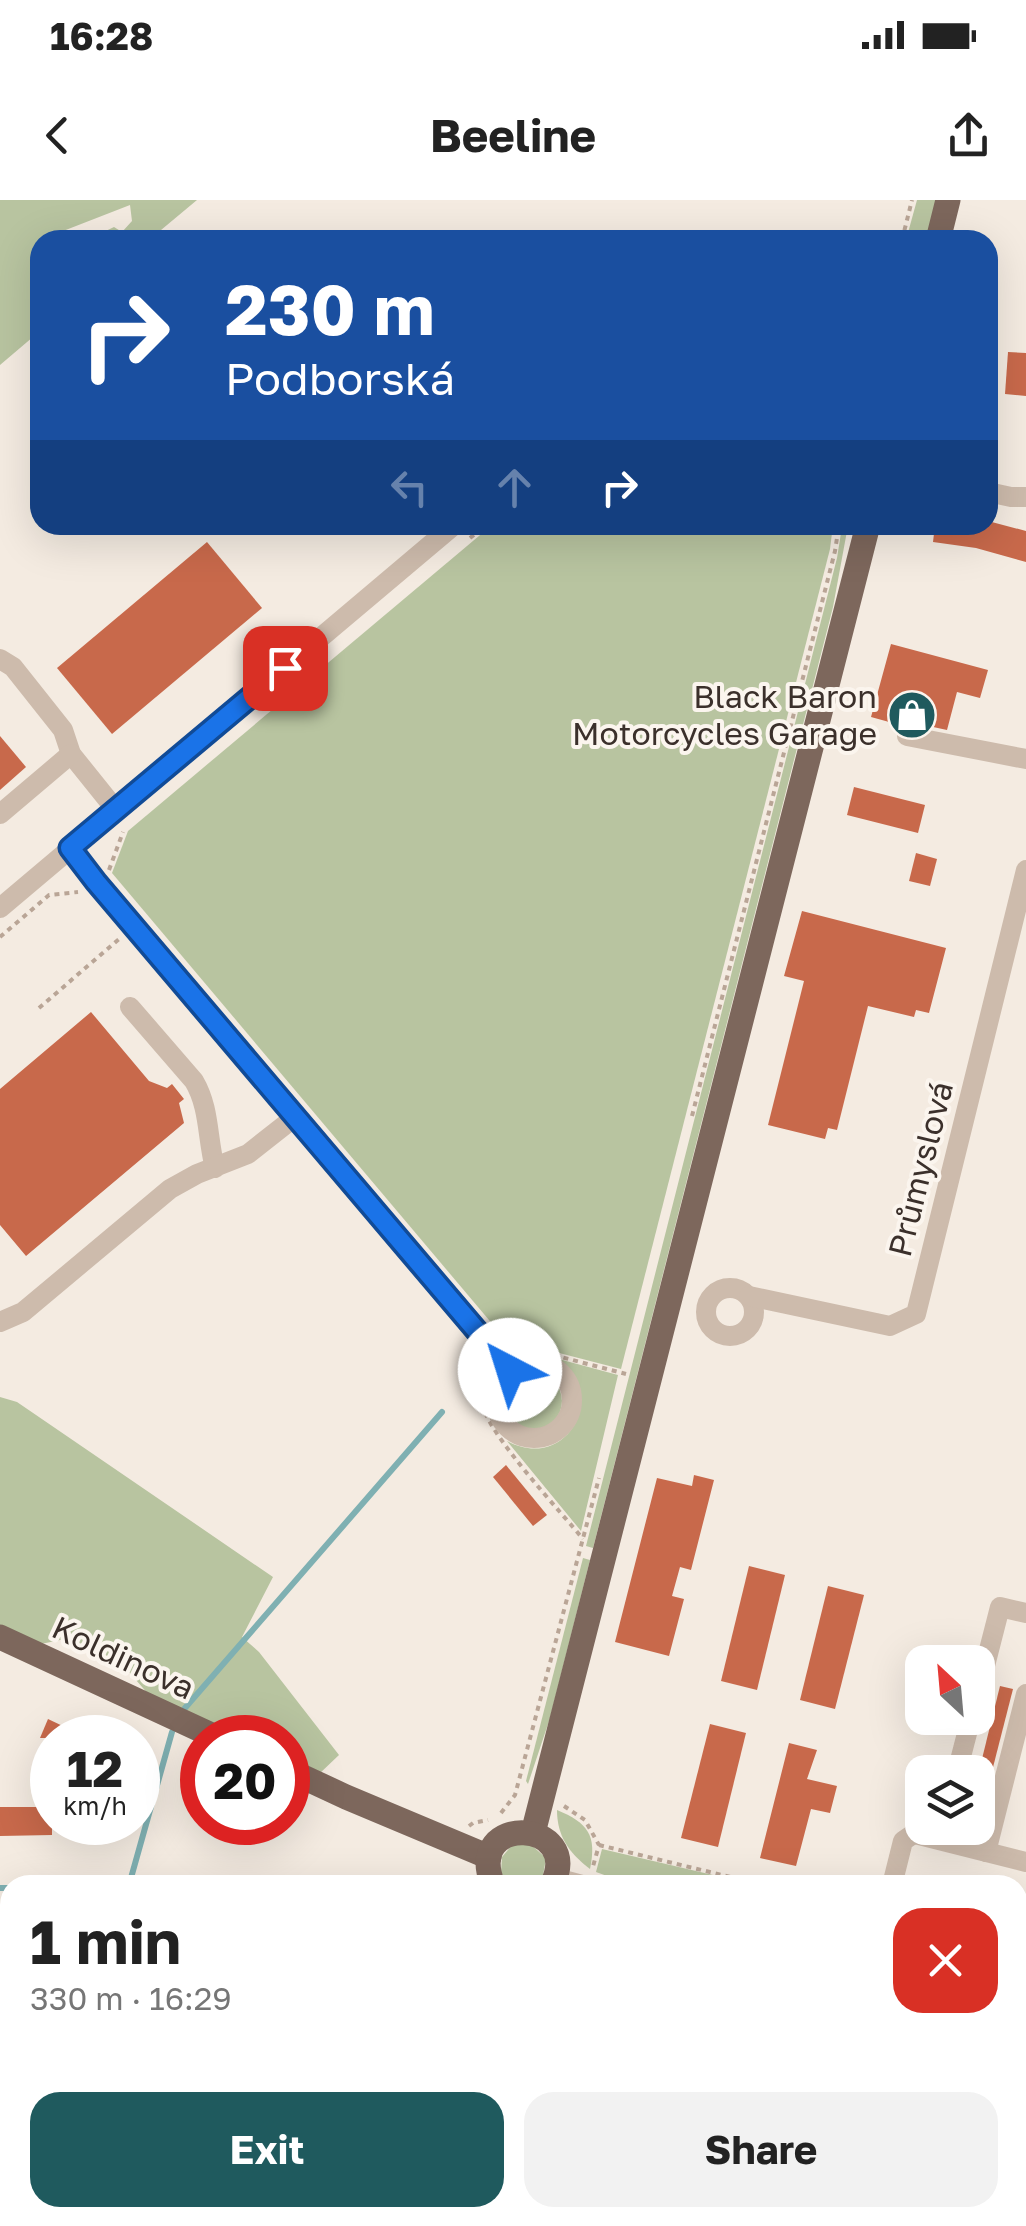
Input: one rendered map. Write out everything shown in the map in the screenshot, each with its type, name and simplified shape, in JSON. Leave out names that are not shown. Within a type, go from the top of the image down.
[{"type":"main road","points":[[940,230],[948,200]]},
{"type":"main road","points":[[533,1832],[865,535]]},
{"type":"main road","name":"Koldinova","points":[[0,1637],[180,1720]]},
{"type":"main road","points":[[310,1780],[489,1857]]},
{"type":"main road","points":[[490,1875],[489,1857],[501,1838],[511,1833],[533,1832],[551,1845],[556,1856],[555,1875]]},
{"type":"street","points":[[998,495],[1026,497]]},
{"type":"street","points":[[0,908],[458,535]]},
{"type":"street","points":[[0,659],[13,667],[63,730],[71,754],[116,810]]},
{"type":"street","points":[[907,736],[1026,759]]},
{"type":"street","points":[[0,814],[71,754]]},
{"type":"street","points":[[70,848],[510,1370]]},
{"type":"street","name":"Průmyslová","points":[[749,1296],[890,1326],[916,1314],[1026,870]]},
{"type":"street","points":[[130,1007],[201,1093],[215,1168]]},
{"type":"street","points":[[0,1322],[24,1312],[170,1190],[186,1179],[248,1154],[295,1116]]},
{"type":"street","points":[[990,1645],[1000,1607],[1026,1613]]},
{"type":"street","points":[[986,1852],[1026,1694]]},
{"type":"street","points":[[895,1875],[905,1841]]},
{"type":"street","points":[[964,1845],[1026,1862]]},
{"type":"path","points":[[904,230],[912,200]]},
{"type":"path","points":[[689,1125],[837,535]]},
{"type":"path","points":[[0,937],[49,896],[85,891],[108,872],[123,832]]},
{"type":"path","points":[[38,1008],[122,936]]},
{"type":"path","points":[[480,1360],[485,1374],[483,1404],[488,1420],[583,1539]]},
{"type":"path","points":[[460,1844],[467,1828],[500,1813],[515,1796],[602,1466]]},
{"type":"path","points":[[588,1875],[599,1845],[722,1875]]},
{"type":"green space","points":[[0,200],[197,200],[161,230],[124,230],[132,221],[130,205],[66,230],[30,230],[30,340],[0,365]]},
{"type":"green space","points":[[917,200],[937,200],[929,230],[909,230]]},
{"type":"green space","points":[[480,535],[832,535],[621,1369],[505,1339],[112,873],[128,831]]},
{"type":"green space","points":[[841,535],[846,535],[833,607],[593,1548],[586,1546]]},
{"type":"green space","points":[[555,1358],[618,1375],[581,1531],[507,1441],[528,1448],[547,1447],[563,1439],[574,1425],[580,1409],[580,1391],[572,1374]]},
{"type":"green space","points":[[533,1372],[554,1380],[562,1401],[554,1422],[533,1430],[512,1422],[504,1401],[512,1380]]},
{"type":"green space","points":[[0,1397],[17,1402],[273,1577],[242,1637],[259,1652],[308,1715],[192,1715],[149,1695],[129,1672],[65,1639],[41,1644],[0,1625]]},
{"type":"green space","points":[[583,1558],[590,1560],[550,1718],[528,1784],[526,1781]]},
{"type":"green space","points":[[310,1718],[339,1755],[318,1775],[310,1771]]},
{"type":"green space","points":[[557,1810],[588,1832],[592,1847],[590,1869],[566,1843]]},
{"type":"green space","points":[[528,1842],[546,1858],[543,1875],[503,1875],[502,1857],[512,1845]]},
{"type":"green space","points":[[602,1849],[713,1875],[604,1875],[596,1872]]},
{"type":"building","points":[[1008,352],[1026,353],[1026,396],[1005,394]]},
{"type":"building","points":[[998,524],[1026,531],[1026,562],[976,548],[933,542],[934,535],[998,535]]},
{"type":"building","points":[[207,542],[262,608],[112,734],[57,668]]},
{"type":"building","points":[[891,644],[988,670],[980,698],[957,692],[947,730],[871,717]]},
{"type":"building","points":[[0,736],[26,767],[0,790]]},
{"type":"building","points":[[854,787],[925,805],[918,833],[847,815]]},
{"type":"building","points":[[916,853],[937,859],[930,886],[909,881]]},
{"type":"building","points":[[802,911],[946,948],[929,1013],[916,1010],[914,1017],[868,1006],[837,1130],[828,1128],[825,1139],[768,1125],[804,981],[784,976]]},
{"type":"building","points":[[91,1012],[149,1081],[167,1088],[172,1084],[184,1099],[179,1103],[184,1123],[26,1256],[0,1225],[0,1089]]},
{"type":"building","points":[[506,1465],[547,1515],[533,1526],[493,1477]]},
{"type":"building","points":[[694,1475],[714,1480],[691,1570],[680,1567],[672,1596],[684,1599],[669,1656],[615,1642],[657,1478],[692,1486]]},
{"type":"building","points":[[749,1566],[785,1575],[757,1690],[721,1681]]},
{"type":"building","points":[[828,1586],[864,1595],[835,1709],[800,1700]]},
{"type":"building","points":[[1000,1686],[1013,1689],[995,1759],[995,1755],[983,1755],[988,1735],[995,1735]]},
{"type":"building","points":[[710,1724],[746,1733],[718,1847],[681,1838]]},
{"type":"building","points":[[789,1743],[817,1750],[807,1779],[837,1786],[830,1813],[811,1809],[796,1866],[760,1858]]},
{"type":"building","points":[[0,1807],[30,1807],[30,1835],[0,1836]]},
{"type":"waterway","points":[[185,1708],[442,1412]]},
{"type":"waterway","points":[[132,1875],[172,1732]]},
{"type":"place","name":"Black Baron Motorcycles Garage","points":[[912,715]]},
{"type":"route","points":[[285,668],[70,848],[510,1370]]}]
